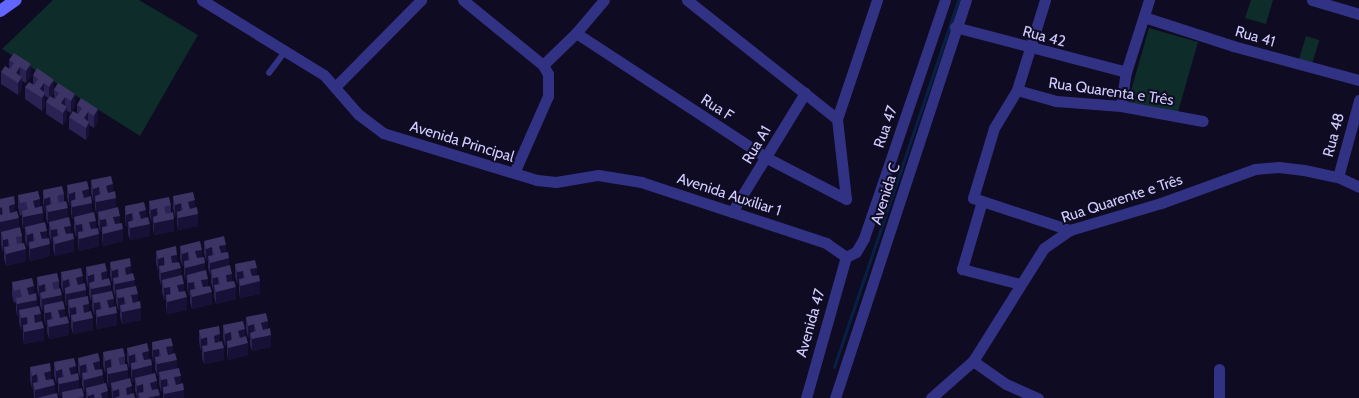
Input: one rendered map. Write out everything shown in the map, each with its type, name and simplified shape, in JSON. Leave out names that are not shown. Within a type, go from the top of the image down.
[{"type":"street","name":"Avenida Principal","points":[[202,0],[324,75],[336,86],[358,114],[378,131],[514,173],[556,182],[598,175]]},
{"type":"street","points":[[336,86],[421,0]]},
{"type":"street","points":[[463,0],[543,65],[548,74],[548,96],[514,173]]},
{"type":"street","points":[[543,65],[576,33],[604,0]]},
{"type":"street","points":[[687,0],[837,119],[877,0]]},
{"type":"street","name":"Rua 47","points":[[846,257],[856,252],[864,238],[945,0]]},
{"type":"street","name":"Avenida C","points":[[835,398],[966,0]]},
{"type":"street","points":[[1020,284],[962,269],[994,128],[1017,90],[1045,0]]},
{"type":"street","points":[[1121,106],[1126,72],[1149,0]]},
{"type":"street","points":[[1312,0],[1359,14]]},
{"type":"street","name":"Rua 41","points":[[1144,17],[1252,52],[1359,80]]},
{"type":"street","name":"Rua 42","points":[[956,28],[1030,49],[1126,72]]},
{"type":"street","name":"Rua F","points":[[576,33],[767,158],[846,199],[837,119]]},
{"type":"street","name":"Rua Quarenta e Três","points":[[1017,90],[1056,101],[1121,106],[1203,121]]},
{"type":"street","name":"Rua A1","points":[[732,212],[767,158],[805,93]]},
{"type":"street","name":"Rua 48","points":[[1338,177],[1359,100]]},
{"type":"street","name":"Rua Quarente e Três","points":[[931,398],[973,361],[1044,248],[1070,230],[1160,203],[1255,169],[1280,167],[1338,177]]},
{"type":"street","name":"Avenida Auxiliar 1","points":[[598,175],[641,182],[826,243],[846,257]]},
{"type":"street","points":[[1338,177],[1359,188]]},
{"type":"street","points":[[977,199],[1070,230]]},
{"type":"street","name":"Avenida 47","points":[[806,398],[846,257]]},
{"type":"street","points":[[973,361],[1033,397]]},
{"type":"street","points":[[1219,369],[1219,398]]},
{"type":"lane","points":[[269,74],[284,52]]},
{"type":"green space","points":[[53,0],[139,0],[198,35],[140,136],[2,49]]},
{"type":"green space","points":[[1251,0],[1273,0],[1266,24],[1245,18]]},
{"type":"green space","points":[[1149,28],[1198,42],[1177,116],[1128,102]]},
{"type":"green space","points":[[1306,36],[1319,40],[1311,66],[1298,62]]},
{"type":"building","points":[[14,53],[31,64],[26,71],[20,67],[16,73],[22,77],[18,83],[1,72],[5,66],[10,69],[14,63],[9,60]]},
{"type":"building","points":[[37,68],[54,80],[49,87],[44,83],[40,89],[45,93],[42,98],[25,87],[29,82],[34,85],[38,79],[33,75]]},
{"type":"building","points":[[58,83],[75,94],[71,101],[65,97],[61,103],[67,107],[63,113],[46,102],[50,96],[55,99],[59,93],[54,90]]},
{"type":"building","points":[[81,98],[98,109],[94,116],[88,112],[84,118],[89,122],[86,128],[69,117],[73,111],[78,114],[82,108],[77,105]]},
{"type":"building","points":[[111,176],[113,184],[106,186],[108,193],[115,191],[116,198],[96,202],[95,196],[101,194],[99,187],[93,189],[91,180]]},
{"type":"building","points":[[87,181],[89,189],[82,191],[84,198],[91,196],[92,203],[72,207],[71,201],[76,199],[75,192],[69,194],[67,185]]},
{"type":"building","points":[[62,186],[64,194],[57,196],[59,203],[66,201],[68,208],[48,212],[46,206],[52,204],[50,197],[44,199],[43,190]]},
{"type":"building","points":[[38,191],[40,199],[33,201],[35,208],[42,206],[43,213],[23,217],[22,211],[28,209],[26,202],[20,203],[18,195]]},
{"type":"building","points":[[193,192],[195,200],[188,202],[190,209],[197,207],[198,214],[178,218],[177,212],[183,210],[181,203],[175,205],[173,196]]},
{"type":"building","points":[[14,196],[15,204],[9,206],[10,213],[17,211],[19,218],[0,222],[0,215],[3,214],[2,207],[0,208],[0,199]]},
{"type":"building","points":[[169,197],[171,205],[164,207],[166,214],[173,212],[174,219],[154,223],[153,217],[158,215],[157,208],[151,210],[149,201]]},
{"type":"building","points":[[144,202],[146,210],[139,212],[141,219],[148,217],[150,224],[130,228],[128,222],[134,220],[132,213],[126,215],[125,206]]},
{"type":"building","points":[[118,207],[120,216],[113,217],[115,224],[122,223],[123,229],[103,234],[102,227],[108,226],[106,219],[100,220],[98,212]]},
{"type":"building","points":[[94,212],[96,221],[89,222],[91,229],[98,228],[99,234],[79,239],[78,232],[84,231],[82,224],[76,225],[74,217]]},
{"type":"building","points":[[69,217],[71,226],[64,227],[66,234],[73,233],[74,239],[55,244],[53,237],[59,236],[57,229],[51,230],[49,222]]},
{"type":"building","points":[[45,222],[47,231],[40,232],[42,239],[49,238],[50,244],[30,249],[29,242],[35,241],[33,233],[27,235],[25,227]]},
{"type":"building","points":[[20,227],[22,236],[16,237],[17,244],[24,243],[26,249],[6,254],[4,247],[10,246],[8,239],[3,240],[1,232]]},
{"type":"building","points":[[224,236],[226,245],[219,246],[221,253],[228,252],[229,258],[210,263],[208,256],[214,255],[212,247],[206,249],[204,241]]},
{"type":"building","points":[[200,241],[202,250],[195,251],[197,258],[204,257],[205,263],[185,268],[184,261],[190,260],[188,252],[182,254],[180,246]]},
{"type":"building","points":[[176,246],[177,255],[171,256],[172,263],[179,262],[181,268],[161,273],[159,266],[165,265],[164,257],[158,259],[156,251]]},
{"type":"building","points":[[130,258],[131,266],[125,268],[126,275],[133,273],[135,280],[115,284],[113,278],[119,277],[118,269],[112,271],[110,262]]},
{"type":"building","points":[[255,260],[257,268],[250,269],[252,276],[259,275],[260,281],[240,286],[239,279],[245,278],[243,271],[237,272],[235,264]]},
{"type":"building","points":[[105,263],[107,271],[101,273],[102,280],[109,278],[111,285],[91,289],[89,283],[95,281],[94,274],[88,276],[86,267]]},
{"type":"building","points":[[230,265],[232,274],[226,275],[227,282],[234,281],[236,287],[216,292],[214,285],[220,284],[218,277],[213,278],[211,270]]},
{"type":"building","points":[[81,268],[83,276],[76,278],[78,285],[85,283],[86,290],[66,294],[65,288],[71,286],[69,279],[63,281],[61,272]]},
{"type":"building","points":[[206,270],[208,279],[201,280],[203,287],[210,286],[212,292],[192,297],[190,290],[196,289],[194,282],[188,283],[187,275]]},
{"type":"building","points":[[57,273],[59,281],[52,283],[54,290],[60,288],[62,295],[42,299],[40,293],[46,291],[45,284],[39,286],[37,277]]},
{"type":"building","points":[[182,275],[184,284],[177,285],[179,292],[185,291],[187,297],[167,302],[166,295],[171,294],[170,287],[164,288],[162,280]]},
{"type":"building","points":[[32,278],[34,286],[27,288],[29,295],[36,293],[37,300],[17,304],[16,298],[22,297],[20,289],[14,291],[12,282]]},
{"type":"building","points":[[136,286],[138,294],[131,295],[133,303],[140,301],[141,308],[122,312],[120,305],[126,304],[124,297],[118,298],[116,290]]},
{"type":"building","points":[[112,291],[114,299],[107,300],[109,308],[116,306],[117,313],[97,317],[96,310],[102,309],[100,302],[94,303],[92,295]]},
{"type":"building","points":[[88,296],[89,304],[83,305],[84,313],[91,311],[93,318],[73,322],[71,315],[77,314],[76,307],[70,308],[68,300]]},
{"type":"building","points":[[63,301],[65,309],[58,310],[60,318],[67,316],[69,323],[49,327],[47,320],[53,319],[51,312],[45,313],[44,305]]},
{"type":"building","points":[[39,306],[41,314],[34,315],[35,323],[42,321],[44,328],[24,332],[23,325],[28,324],[27,317],[21,318],[19,310]]},
{"type":"building","points":[[266,313],[268,321],[261,323],[263,330],[270,328],[271,335],[252,339],[250,333],[256,331],[254,324],[248,326],[246,317]]},
{"type":"building","points":[[243,321],[245,329],[238,331],[240,338],[246,336],[248,343],[228,348],[227,341],[232,340],[231,332],[225,334],[223,325]]},
{"type":"building","points":[[219,326],[220,334],[214,336],[215,343],[222,341],[224,348],[204,352],[202,346],[208,345],[207,337],[201,339],[199,330]]},
{"type":"building","points":[[171,338],[173,346],[166,347],[168,355],[175,353],[177,360],[157,364],[155,357],[161,356],[159,349],[153,350],[152,342]]},
{"type":"building","points":[[147,343],[149,351],[142,353],[144,360],[151,359],[152,365],[132,370],[131,363],[137,362],[135,354],[129,356],[127,348]]},
{"type":"building","points":[[123,348],[125,356],[118,358],[120,365],[127,364],[128,370],[108,374],[107,368],[112,367],[111,359],[105,361],[103,352]]},
{"type":"building","points":[[98,353],[100,361],[93,363],[95,370],[102,369],[103,375],[84,380],[82,373],[88,372],[86,364],[80,366],[78,358]]},
{"type":"building","points":[[74,358],[76,366],[69,368],[71,375],[78,373],[79,380],[59,384],[58,378],[64,377],[62,369],[56,371],[54,362]]},
{"type":"building","points":[[50,363],[51,371],[44,373],[46,380],[53,379],[55,385],[35,390],[33,383],[39,382],[37,374],[32,376],[30,367]]},
{"type":"building","points":[[179,368],[181,376],[174,377],[176,385],[183,383],[184,390],[164,394],[163,387],[169,386],[167,379],[161,380],[159,372]]},
{"type":"building","points":[[155,373],[157,381],[150,383],[152,390],[158,389],[160,395],[140,398],[138,393],[144,392],[143,384],[137,386],[135,378]]},
{"type":"building","points":[[130,378],[132,386],[126,388],[127,395],[134,393],[135,398],[114,398],[120,396],[119,389],[113,391],[111,383]]},
{"type":"building","points":[[106,383],[108,391],[101,393],[102,398],[95,398],[94,394],[88,396],[86,388]]},
{"type":"building","points":[[82,388],[84,396],[63,398],[62,392]]},
{"type":"building","points":[[57,393],[58,398],[37,398]]},
{"type":"waterway","points":[[834,367],[958,0]]}]
